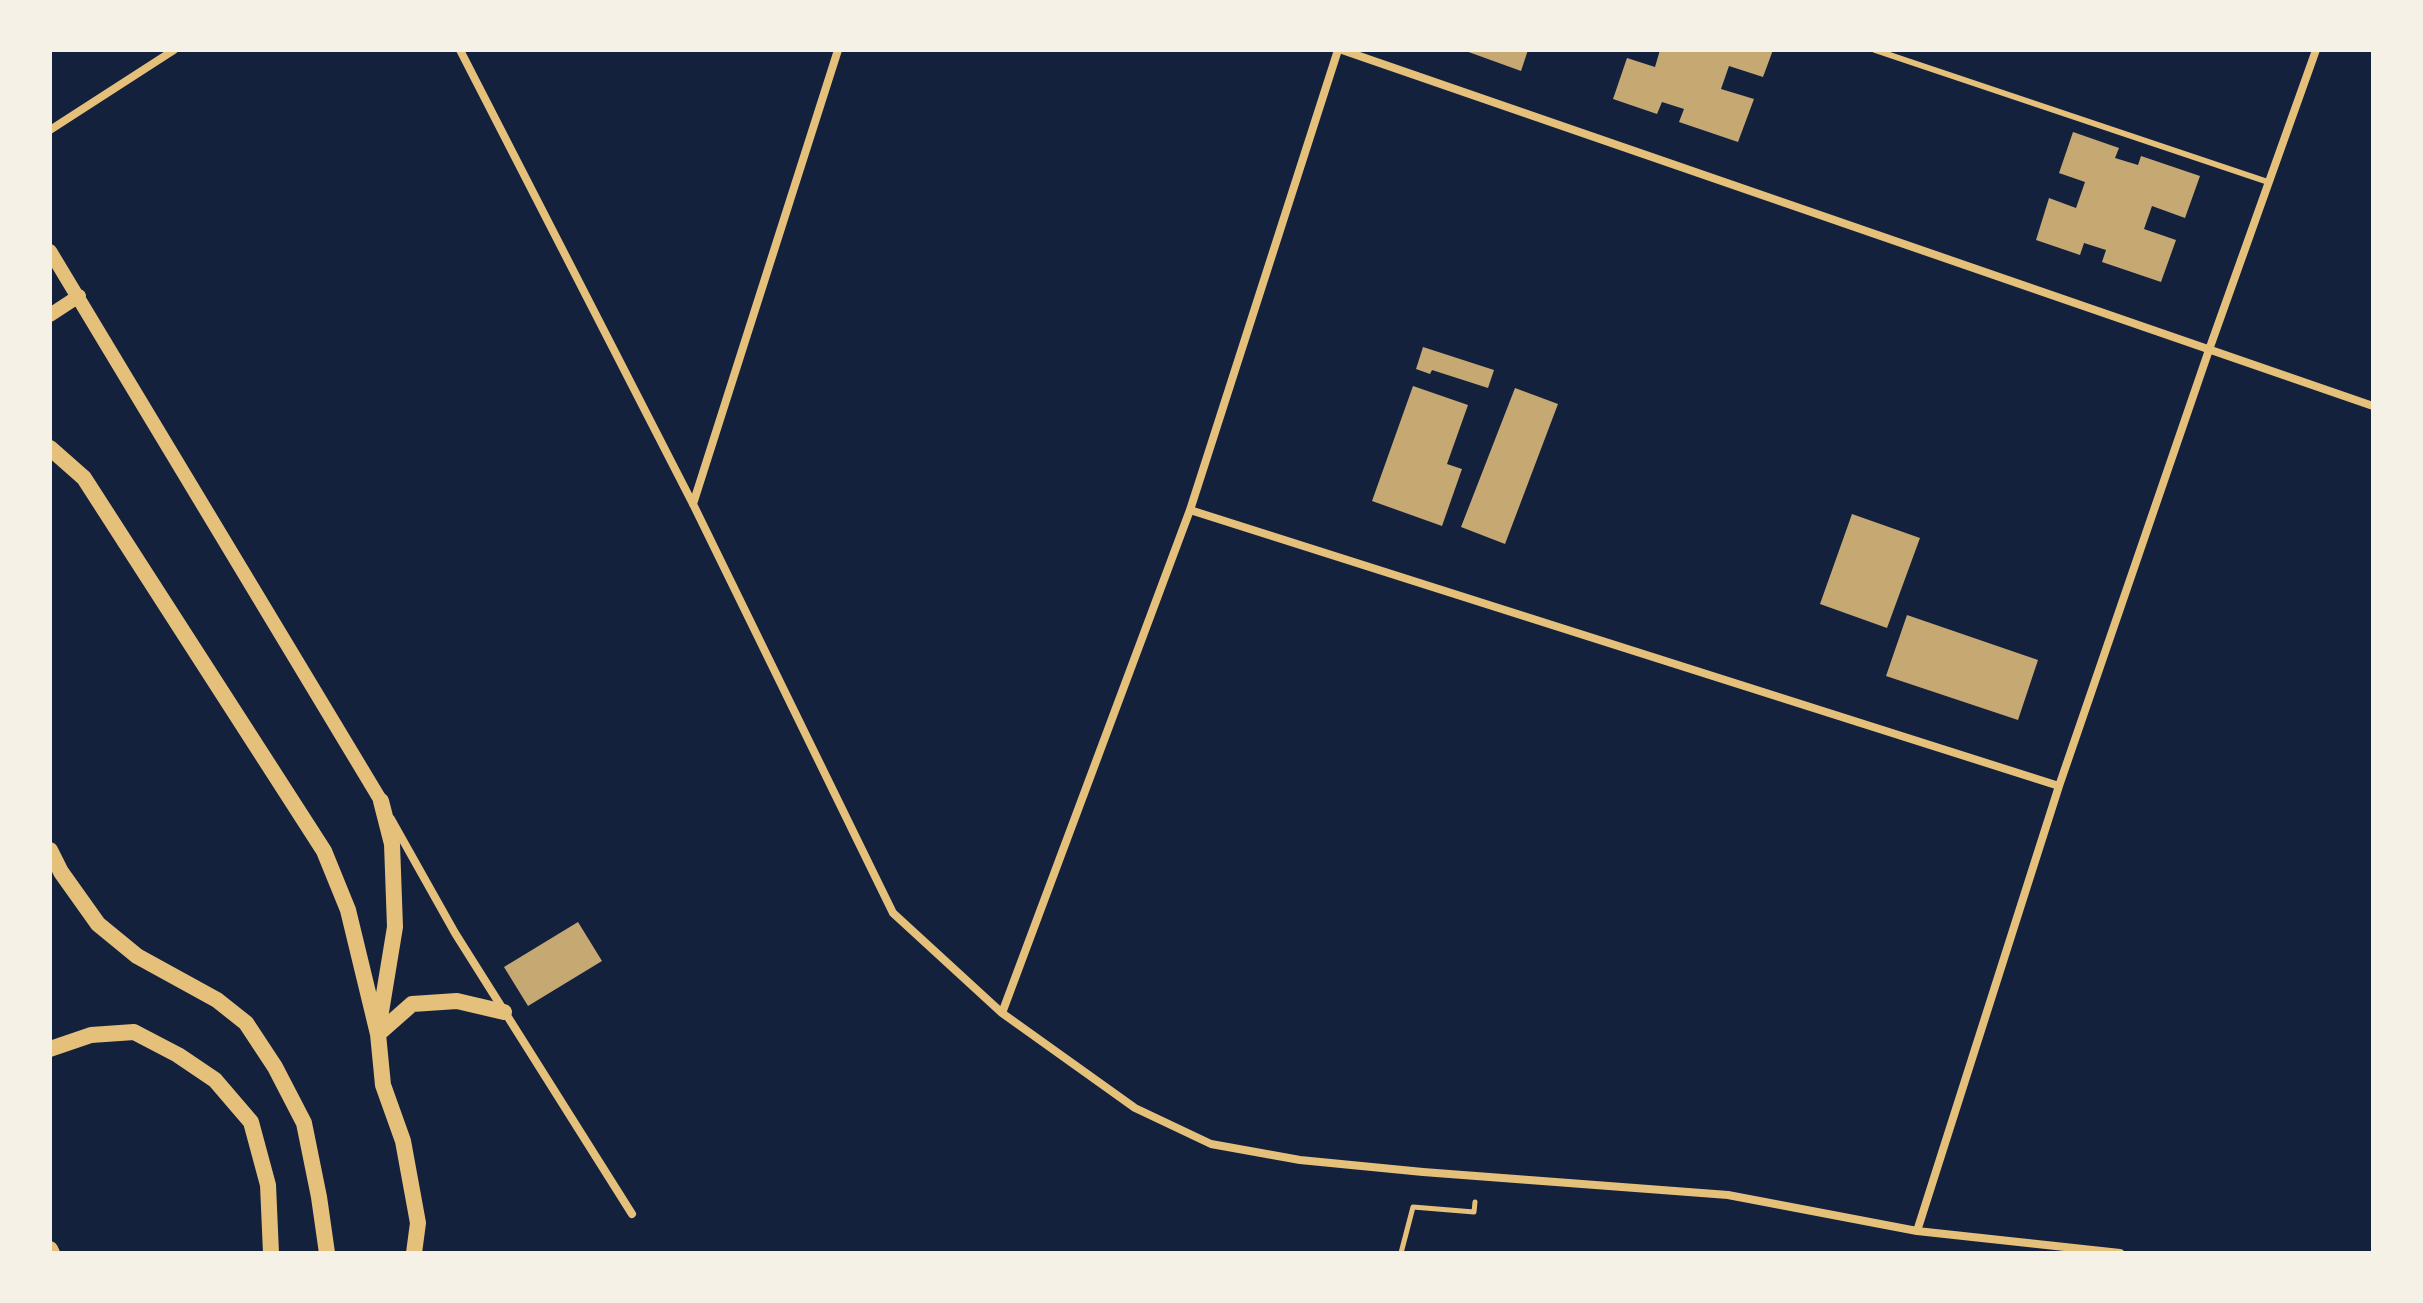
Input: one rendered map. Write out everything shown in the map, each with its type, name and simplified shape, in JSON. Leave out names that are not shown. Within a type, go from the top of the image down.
[{"type":"main road","points":[[50,448],[84,478],[324,851],[348,910],[378,1034],[383,1085],[403,1141],[418,1223],[414,1253]]},
{"type":"main road","points":[[378,1034],[395,927],[392,844],[381,801]]},
{"type":"main road","points":[[50,850],[61,872],[98,924],[137,956],[217,1000],[246,1023],[275,1067],[304,1123],[327,1253]]},
{"type":"main road","points":[[378,1034],[412,1004],[457,1001],[504,1012]]},
{"type":"main road","points":[[50,1049],[91,1035],[134,1032],[178,1055],[215,1080],[251,1122],[268,1185],[271,1253]]},
{"type":"street","points":[[50,130],[174,50]]},
{"type":"street","points":[[460,50],[693,504],[893,913],[1002,1013],[1135,1108],[1211,1144],[1315,1162],[1728,1195],[1917,1231],[2120,1253]]},
{"type":"street","points":[[693,504],[838,50]]},
{"type":"street","points":[[1002,1013],[1190,510],[1340,50],[2210,347],[2373,406]]},
{"type":"street","points":[[1917,1231],[2059,786],[2316,50]]},
{"type":"street","points":[[50,251],[381,801],[455,933],[632,1214]]},
{"type":"street","points":[[50,315],[79,296]]},
{"type":"street","points":[[1190,510],[2059,786]]},
{"type":"lane","points":[[1875,50],[2268,182]]},
{"type":"path","points":[[1401,1253],[1413,1207],[1474,1212],[1476,1200]]},
{"type":"building","points":[[1463,50],[1528,50],[1521,71]]},
{"type":"building","points":[[1660,50],[1773,50],[1763,77],[1729,66],[1721,89],[1754,99],[1738,142],[1679,122],[1684,109],[1662,102],[1657,114],[1613,99],[1627,58],[1655,67]]},
{"type":"building","points":[[2073,132],[2119,148],[2115,158],[2138,165],[2141,156],[2200,176],[2185,218],[2152,206],[2144,229],[2176,240],[2161,282],[2102,262],[2106,250],[2084,243],[2080,255],[2036,240],[2049,198],[2076,208],[2085,182],[2059,173]]},
{"type":"building","points":[[1423,347],[1494,370],[1488,388],[1432,370],[1430,374],[1416,369]]},
{"type":"building","points":[[1413,386],[1468,405],[1447,464],[1462,469],[1442,526],[1372,501]]},
{"type":"building","points":[[1515,388],[1558,404],[1505,544],[1461,527]]},
{"type":"building","points":[[1852,514],[1920,538],[1887,628],[1820,604]]},
{"type":"building","points":[[1907,615],[2038,660],[2018,720],[1886,676]]},
{"type":"building","points":[[578,922],[602,961],[528,1006],[504,967]]}]
